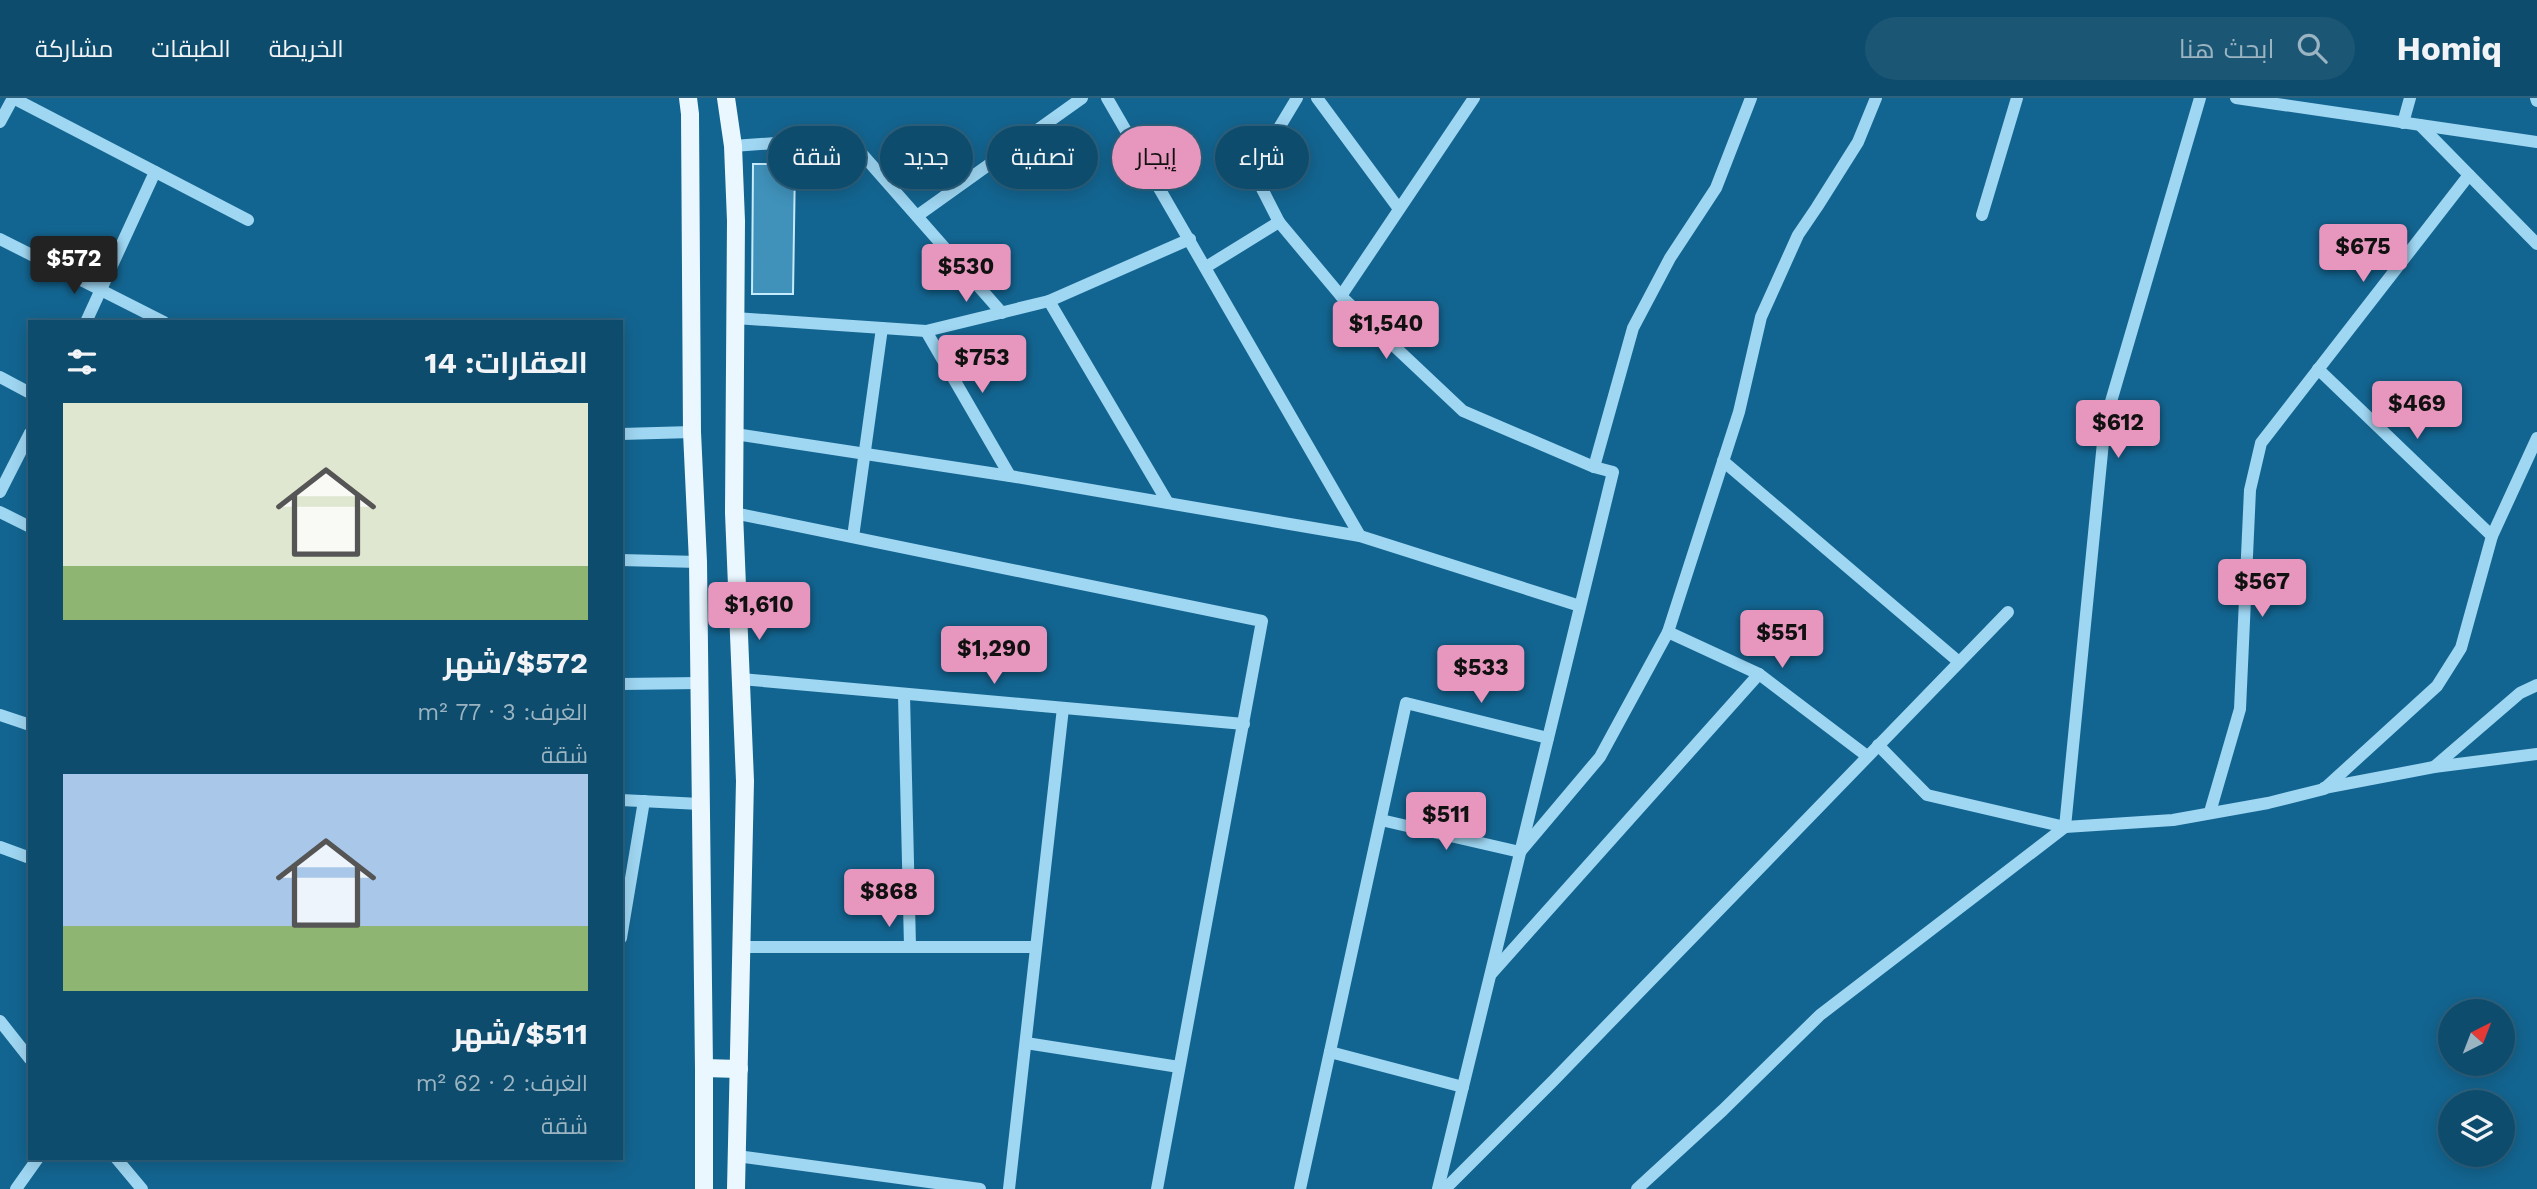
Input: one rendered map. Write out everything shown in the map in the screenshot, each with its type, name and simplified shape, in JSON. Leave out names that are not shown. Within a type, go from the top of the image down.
[{"type":"main road","points":[[688,98],[692,432],[698,562],[704,1189]]},
{"type":"main road","points":[[726,98],[733,146],[736,221],[734,513],[745,781],[736,1189]]},
{"type":"main road","points":[[704,1068],[739,1069]]},
{"type":"street","points":[[0,122],[13,98],[248,220]]},
{"type":"street","points":[[1107,98],[1360,536]]},
{"type":"street","points":[[1297,98],[1254,171],[1279,222],[1341,296],[1463,411],[1594,467],[1613,472],[1438,1189]]},
{"type":"street","points":[[1317,98],[1399,209]]},
{"type":"street","points":[[1341,296],[1474,98]]},
{"type":"street","points":[[1594,467],[1633,328],[1671,258],[1716,188],[1751,98]]},
{"type":"street","points":[[1520,852],[1600,757],[1668,632],[1739,412],[1761,317],[1797,234],[1818,208],[1858,142],[1876,98]]},
{"type":"street","points":[[1982,215],[2017,98]]},
{"type":"street","points":[[1637,1189],[1820,1015],[2065,827],[2105,422],[2200,98]]},
{"type":"street","points":[[2236,98],[2537,142]]},
{"type":"street","points":[[2403,123],[2410,98]]},
{"type":"street","points":[[917,216],[1079,99]]},
{"type":"street","points":[[2420,125],[2537,244]]},
{"type":"street","points":[[733,146],[848,138],[1002,313]]},
{"type":"street","points":[[87,320],[155,172]]},
{"type":"street","points":[[2210,812],[2240,709],[2250,490],[2261,443],[2469,175]]},
{"type":"street","points":[[1206,267],[1279,222]]},
{"type":"street","points":[[0,239],[160,320]]},
{"type":"street","points":[[735,318],[926,331],[1049,301],[1190,239]]},
{"type":"street","points":[[1049,301],[1168,503]]},
{"type":"street","points":[[853,537],[881,328]]},
{"type":"street","points":[[926,331],[1010,476]]},
{"type":"street","points":[[2318,369],[2492,536]]},
{"type":"street","points":[[0,377],[28,392]]},
{"type":"street","points":[[623,434],[692,432]]},
{"type":"street","points":[[735,434],[1010,476],[1360,536],[1580,606]]},
{"type":"street","points":[[0,492],[28,437]]},
{"type":"street","points":[[2324,789],[2437,686],[2461,648],[2492,536],[2537,438]]},
{"type":"street","points":[[1723,461],[1959,662]]},
{"type":"street","points":[[0,512],[28,526]]},
{"type":"street","points":[[734,513],[1262,621],[1157,1189]]},
{"type":"street","points":[[623,560],[698,562]]},
{"type":"street","points":[[1445,1189],[2008,612]]},
{"type":"street","points":[[1668,632],[1759,674],[1867,756]]},
{"type":"street","points":[[1490,976],[1759,674]]},
{"type":"street","points":[[741,679],[1244,724]]},
{"type":"street","points":[[623,684],[699,683]]},
{"type":"street","points":[[2434,767],[2520,693],[2537,685]]},
{"type":"street","points":[[904,695],[910,946]]},
{"type":"street","points":[[1300,1189],[1406,703],[1548,738]]},
{"type":"street","points":[[1009,1189],[1063,708]]},
{"type":"street","points":[[0,715],[28,724]]},
{"type":"street","points":[[1878,745],[1927,795],[2065,827],[2173,820],[2268,803],[2434,767],[2537,754]]},
{"type":"street","points":[[623,800],[701,804]]},
{"type":"street","points":[[623,926],[644,801]]},
{"type":"street","points":[[1381,820],[1520,852]]},
{"type":"street","points":[[0,847],[28,857]]},
{"type":"street","points":[[741,947],[1036,947]]},
{"type":"street","points":[[0,1021],[28,1056]]},
{"type":"street","points":[[1026,1043],[1180,1067]]},
{"type":"street","points":[[1330,1052],[1463,1087]]},
{"type":"street","points":[[737,1156],[980,1189]]},
{"type":"street","points":[[16,1189],[37,1160]]},
{"type":"street","points":[[118,1160],[142,1189]]},
{"type":"building","points":[[753,164],[768,164],[768,189],[795,189],[793,294],[752,294]]}]
